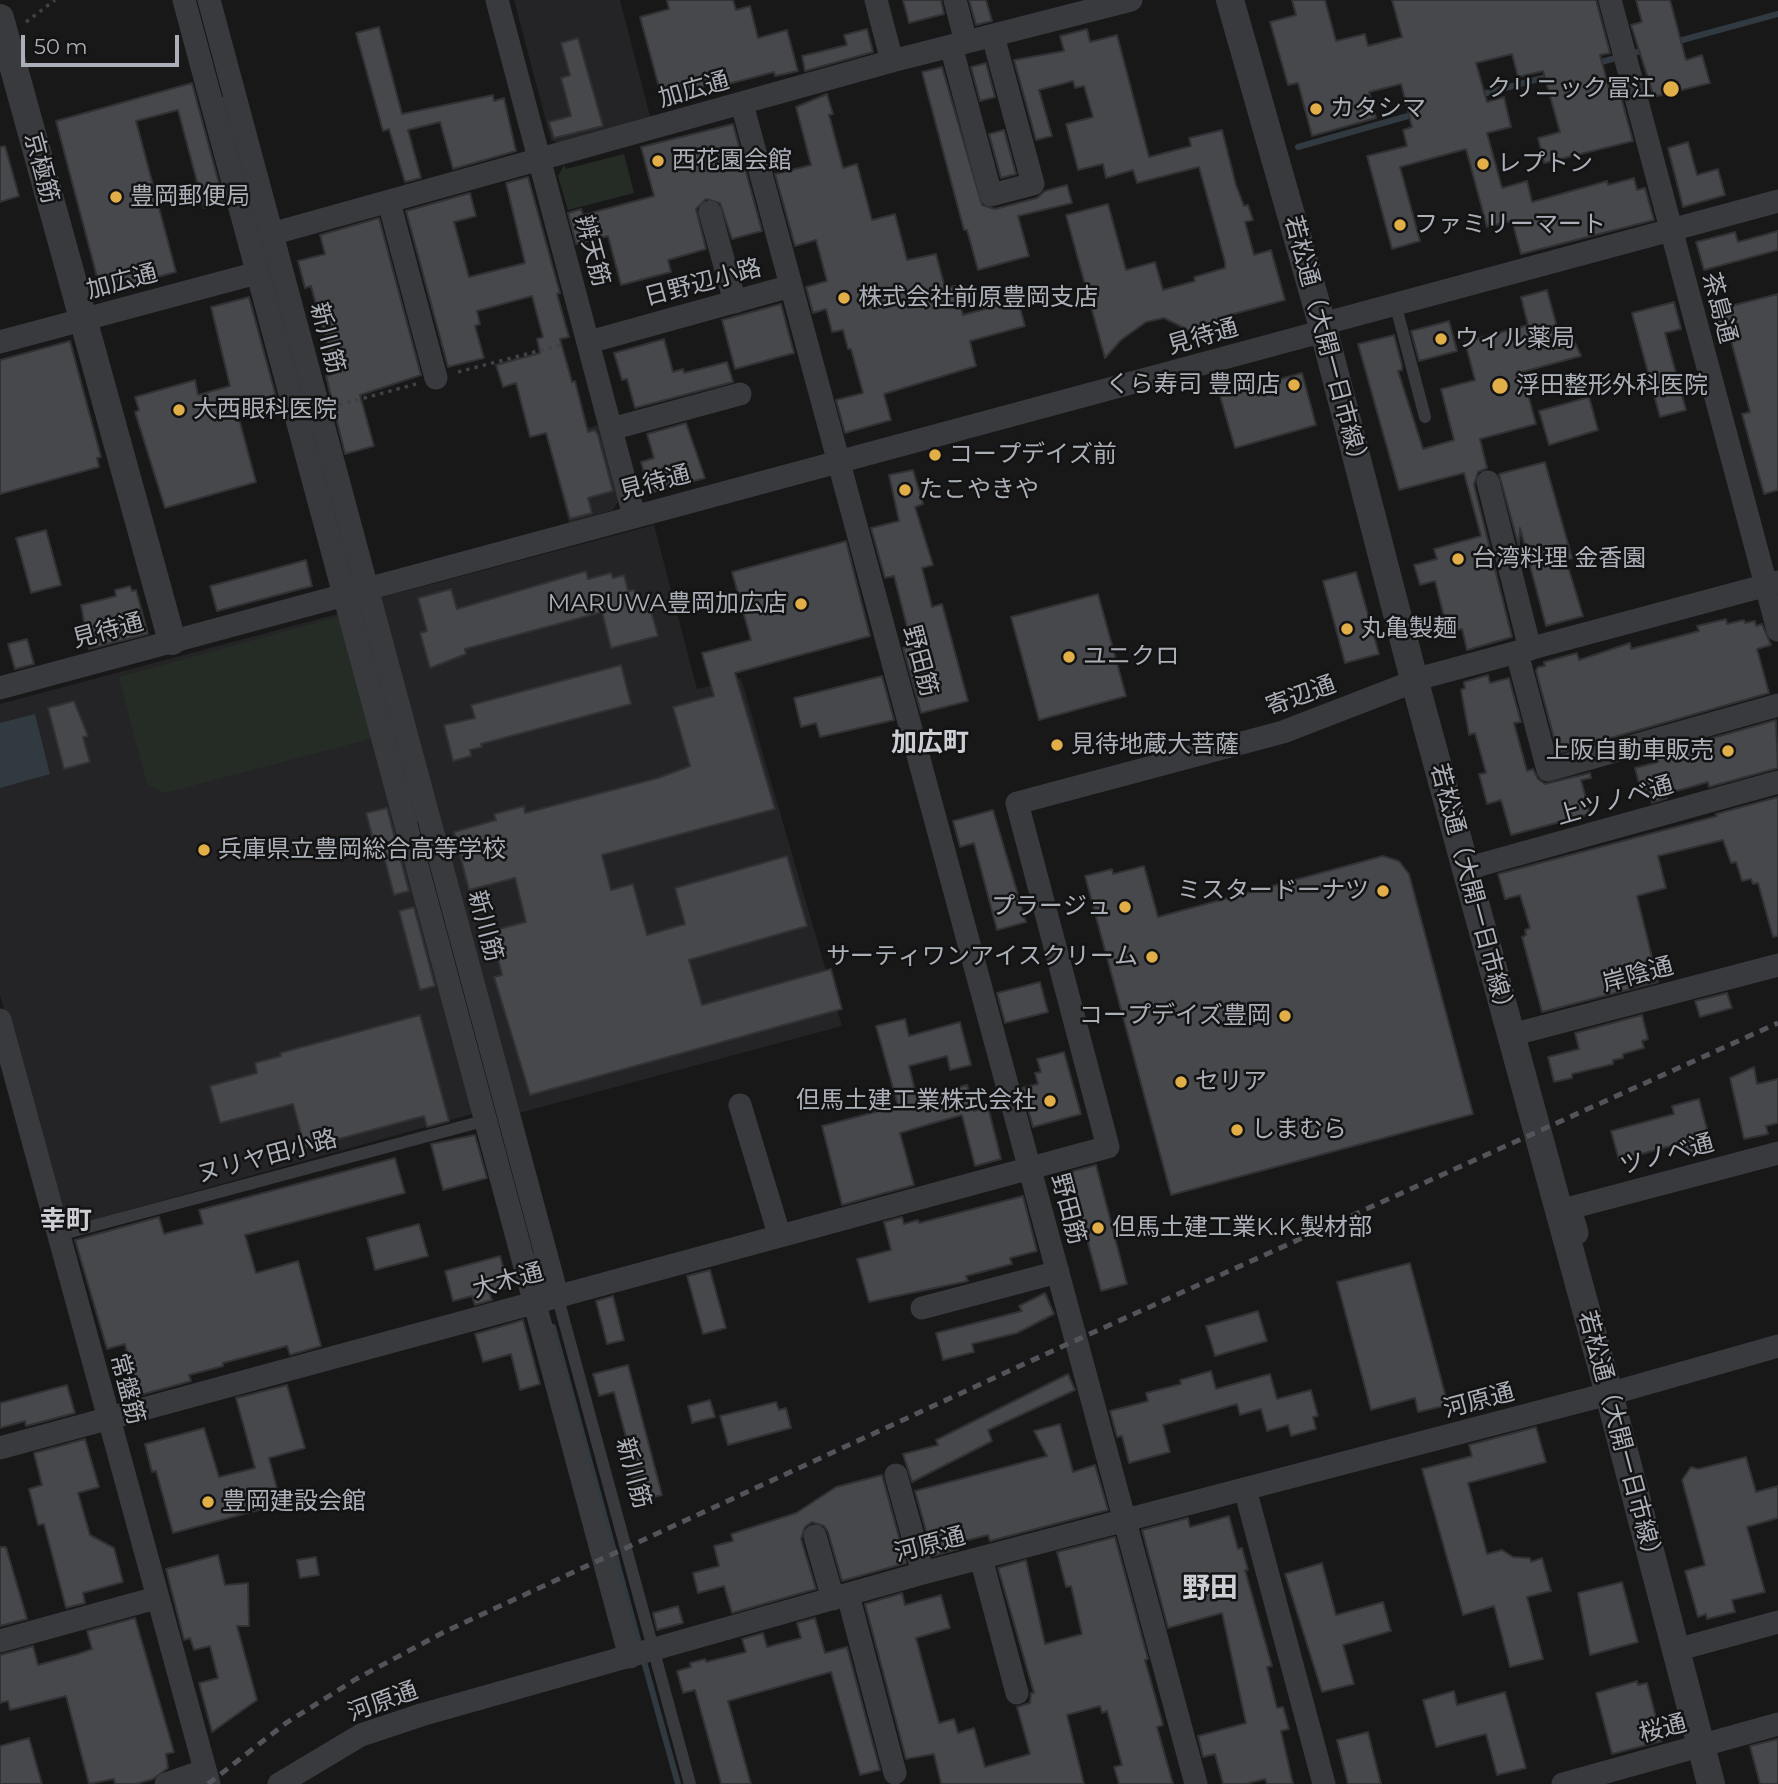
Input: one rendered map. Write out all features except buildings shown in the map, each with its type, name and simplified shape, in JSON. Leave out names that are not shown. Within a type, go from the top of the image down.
[{"type":"street","name":"新川筋","points":[[184,0],[257,273],[356,591]]},
{"type":"street","name":"新川筋","points":[[209,0],[271,234],[356,591],[546,1298],[631,1657]]},
{"type":"street","name":"辨天筋","points":[[497,0],[634,516]]},
{"type":"street","points":[[876,0],[892,61]]},
{"type":"street","points":[[955,0],[958,44],[991,195],[1032,184],[993,36]]},
{"type":"street","name":"加広通","points":[[271,234],[892,61],[1131,0]]},
{"type":"street","name":"若松通（大開一日市線）","points":[[1230,0],[1323,327],[1465,870],[1616,1392],[1676,1650],[1711,1784]]},
{"type":"street","name":"茶島通","points":[[1610,0],[1671,231],[1772,583],[1778,630]]},
{"type":"street","name":"京極筋","points":[[2,24],[172,641]]},
{"type":"street","name":"野田筋","points":[[742,104],[1196,1784]]},
{"type":"street","name":"見待通","points":[[0,688],[839,463],[1323,327],[1395,303],[1778,201]]},
{"type":"street","points":[[388,202],[436,378]]},
{"type":"street","points":[[710,212],[735,302]]},
{"type":"street","name":"加広通","points":[[0,342],[257,273]]},
{"type":"street","name":"日野辺小路","points":[[589,342],[791,286]]},
{"type":"street","points":[[611,429],[740,394]]},
{"type":"street","points":[[1488,482],[1548,770],[1778,705]]},
{"type":"street","name":"寄辺通","points":[[1030,1167],[1108,1147],[1017,803],[1283,732],[1414,680],[1772,583]]},
{"type":"street","name":"上ツノベ通","points":[[1465,870],[1778,782]]},
{"type":"street","name":"岸陰通","points":[[1511,1035],[1778,965]]},
{"type":"street","name":"新川筋","points":[[463,990],[487,1120],[546,1298]]},
{"type":"street","name":"常盤筋","points":[[0,1020],[206,1778]]},
{"type":"street","points":[[740,1105],[779,1234]]},
{"type":"street","name":"ツノベ通","points":[[1616,1392],[1570,1208],[1778,1153]]},
{"type":"street","name":"大木通","points":[[0,1448],[1030,1167]]},
{"type":"street","name":"野田筋","points":[[922,1308],[1058,1272]]},
{"type":"street","name":"河原通","points":[[279,1784],[361,1735],[421,1715],[923,1573],[1616,1392],[1778,1346]]},
{"type":"street","points":[[897,1475],[923,1573]]},
{"type":"street","points":[[1245,1489],[1324,1784]]},
{"type":"street","points":[[815,1536],[841,1597],[895,1773]]},
{"type":"street","points":[[981,1558],[1017,1693]]},
{"type":"street","points":[[0,1641],[156,1598]]},
{"type":"street","points":[[1676,1650],[1778,1622]]},
{"type":"street","name":"桜通","points":[[1563,1784],[1778,1724]]},
{"type":"street","points":[[166,1784],[206,1778]]},
{"type":"lane","points":[[1395,303],[1425,417]]},
{"type":"lane","name":"ヌリヤ田小路","points":[[58,1235],[487,1120]]},
{"type":"lane","name":"新川筋","points":[[546,1298],[654,1650],[690,1784]]},
{"type":"path","points":[[2,24],[40,14],[55,0]]},
{"type":"shaded area","points":[[514,0],[620,0],[651,120],[561,144],[551,140]]},
{"type":"shaded area","points":[[624,154],[634,193],[568,210],[558,176],[564,165],[566,169]]},
{"type":"shaded area","points":[[598,425],[619,500],[613,510],[569,523],[547,439]]},
{"type":"shaded area","name":"兵庫県立豊岡総合高等学校","points":[[654,525],[697,689],[741,678],[842,1026],[519,1113],[379,598]]},
{"type":"shaded area","name":"兵庫県立豊岡総合高等学校","points":[[345,612],[479,1112],[64,1228],[0,995],[0,704]]},
{"type":"shaded area","points":[[341,616],[374,738],[165,793],[147,784],[119,677]]},
{"type":"shaded area","points":[[35,714],[50,774],[0,788],[0,723]]},
{"type":"waterway","points":[[1675,42],[1778,14]]},
{"type":"waterway","points":[[1594,64],[1648,49]]},
{"type":"waterway","points":[[1479,95],[1550,76]]},
{"type":"waterway","points":[[223,100],[354,586]]},
{"type":"waterway","points":[[1298,147],[1415,114]]},
{"type":"waterway","points":[[357,597],[417,819]]},
{"type":"waterway","points":[[535,1256],[544,1296]]},
{"type":"waterway","points":[[553,1327],[640,1647]]},
{"type":"waterway","points":[[643,1658],[678,1784]]},
{"type":"railway","points":[[208,1784],[286,1723],[356,1679],[446,1631],[1061,1347],[1778,1023]]},
{"type":"place","name":"クリニック冨江","points":[[1671,89]]},
{"type":"place","name":"カタシマ","points":[[1316,109]]},
{"type":"place","name":"西花園会館","points":[[658,161]]},
{"type":"place","name":"レプトン","points":[[1483,164]]},
{"type":"place","name":"豊岡郵便局","points":[[116,197]]},
{"type":"place","name":"ファミリーマート","points":[[1400,225]]},
{"type":"place","name":"株式会社前原豊岡支店","points":[[844,298]]},
{"type":"place","name":"ウィル薬局","points":[[1441,339]]},
{"type":"place","name":"くら寿司 豊岡店","points":[[1294,385]]},
{"type":"place","name":"浮田整形外科医院","points":[[1500,386]]},
{"type":"place","name":"大西眼科医院","points":[[179,410]]},
{"type":"place","name":"コープデイズ前","points":[[935,455]]},
{"type":"place","name":"たこやきや","points":[[905,490]]},
{"type":"place","name":"台湾料理 金香園","points":[[1458,559]]},
{"type":"place","name":"MARUWA豊岡加広店","points":[[801,604]]},
{"type":"place","name":"丸亀製麺","points":[[1347,629]]},
{"type":"place","name":"ユニクロ","points":[[1069,657]]},
{"type":"place","name":"見待地蔵大菩薩","points":[[1057,745]]},
{"type":"place","name":"上阪自動車販売","points":[[1728,751]]},
{"type":"place","name":"兵庫県立豊岡総合高等学校","points":[[204,850]]},
{"type":"place","name":"ミスタードーナツ","points":[[1383,891]]},
{"type":"place","name":"プラージュ","points":[[1125,907]]},
{"type":"place","name":"サーティワンアイスクリーム","points":[[1152,957]]},
{"type":"place","name":"コープデイズ豊岡","points":[[1285,1016]]},
{"type":"place","name":"セリア","points":[[1181,1082]]},
{"type":"place","name":"但馬土建工業株式会社","points":[[1050,1101]]},
{"type":"place","name":"しまむら","points":[[1237,1130]]},
{"type":"place","name":"但馬土建工業K.K.製材部","points":[[1098,1228]]},
{"type":"place","name":"豊岡建設会館","points":[[208,1502]]},
{"type":"district","name":"加広町","points":[[930,743]]},
{"type":"district","name":"幸町","points":[[66,1221]]},
{"type":"district","name":"野田","points":[[1210,1589]]}]
